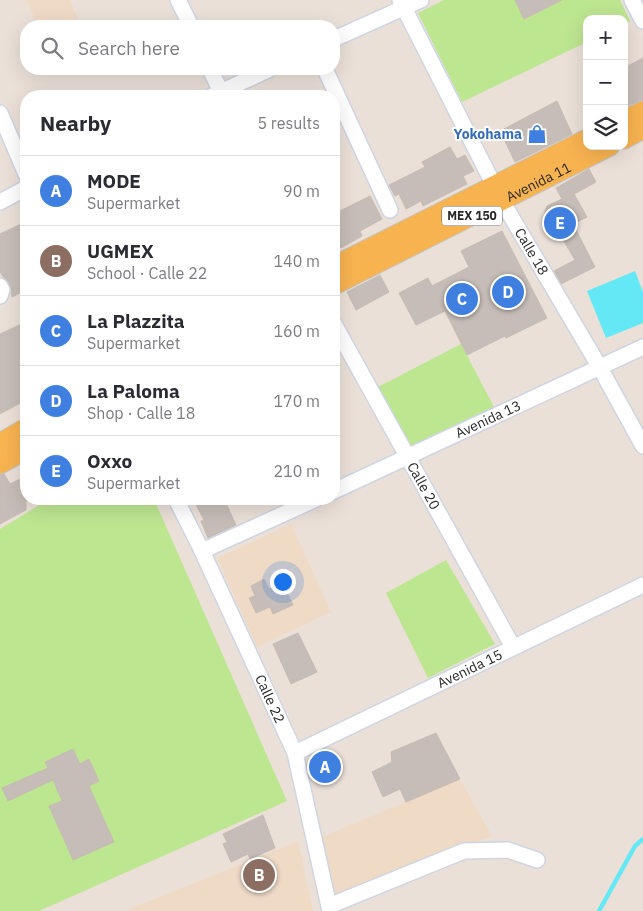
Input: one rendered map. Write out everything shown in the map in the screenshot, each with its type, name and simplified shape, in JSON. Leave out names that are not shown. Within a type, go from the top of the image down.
[{"type":"main road","points":[[628,118],[643,111]]},
{"type":"main road","points":[[628,137],[643,129]]},
{"type":"main road","name":"Avenida 11","points":[[340,282],[498,194],[583,141]]},
{"type":"main road","name":"Avenida 11","points":[[340,263],[601,150]]},
{"type":"main road","points":[[0,442],[20,431]]},
{"type":"main road","points":[[1,460],[20,452]]},
{"type":"street","points":[[178,0],[188,20]]},
{"type":"street","points":[[340,36],[402,4],[421,0]]},
{"type":"street","points":[[632,0],[643,21]]},
{"type":"street","name":"Calle 18","points":[[402,4],[498,194],[599,366],[643,446]]},
{"type":"street","points":[[212,75],[217,90]]},
{"type":"street","points":[[229,90],[258,75]]},
{"type":"street","points":[[328,75],[335,90]]},
{"type":"street","points":[[340,102],[390,210]]},
{"type":"street","points":[[0,113],[20,160]]},
{"type":"street","points":[[0,202],[20,191]]},
{"type":"street","points":[[0,286],[2,290],[0,296]]},
{"type":"street","name":"Calle 20","points":[[340,335],[513,647]]},
{"type":"street","name":"Avenida 13","points":[[340,488],[643,347]]},
{"type":"street","name":"Calle 22","points":[[179,505],[295,753],[329,909]]},
{"type":"street","points":[[202,551],[303,505]]},
{"type":"street","name":"Avenida 15","points":[[295,753],[643,585]]},
{"type":"street","points":[[329,909],[464,851],[508,850],[537,860]]},
{"type":"shaded area","points":[[27,0],[70,0],[78,20],[35,20]]},
{"type":"shaded area","points":[[291,524],[331,612],[257,647],[217,558]]},
{"type":"shaded area","points":[[460,779],[492,836],[335,896],[322,837]]},
{"type":"shaded area","points":[[298,841],[313,911],[127,910]]},
{"type":"green space","points":[[444,0],[515,0],[525,19],[562,0],[620,0],[627,15],[583,15],[583,44],[462,102],[418,13]]},
{"type":"green space","points":[[461,344],[494,407],[410,446],[378,387]]},
{"type":"green space","points":[[39,505],[157,505],[287,801],[39,911],[0,911],[0,529]]},
{"type":"green space","points":[[446,560],[495,644],[428,678],[386,593]]},
{"type":"water","points":[[635,271],[643,292],[643,323],[606,338],[587,291]]},
{"type":"building","points":[[515,0],[562,0],[524,19]]},
{"type":"building","points":[[643,58],[643,100],[628,106],[628,105],[628,66]]},
{"type":"building","name":"Yokohama","points":[[557,101],[572,134],[515,162],[500,131]]},
{"type":"building","points":[[450,147],[457,159],[465,155],[474,171],[463,176],[467,184],[423,206],[421,201],[406,209],[399,194],[395,196],[389,185],[425,167],[422,162]]},
{"type":"building","points":[[589,169],[596,182],[574,194],[587,217],[573,224],[595,267],[561,284],[554,271],[575,260],[562,238],[556,241],[544,216],[547,206],[562,199],[556,188]]},
{"type":"building","points":[[370,196],[382,219],[360,231],[362,236],[341,248],[340,211]]},
{"type":"building","points":[[20,224],[20,293],[12,297],[10,286],[0,272],[0,234]]},
{"type":"building","points":[[502,231],[547,318],[467,355],[445,311],[416,325],[399,293],[428,278],[432,286],[469,267],[461,251]]},
{"type":"building","points":[[380,275],[389,292],[356,310],[347,292]]},
{"type":"building","points":[[20,325],[20,403],[0,414],[0,334]]},
{"type":"building","points":[[4,474],[10,484],[20,479],[20,505],[26,505],[26,510],[0,524],[0,475]]},
{"type":"building","points":[[196,505],[227,505],[236,525],[208,538],[201,521],[204,520]]},
{"type":"building","points":[[264,579],[269,589],[282,582],[293,605],[273,614],[270,607],[256,613],[249,598],[255,596],[251,586]]},
{"type":"building","points":[[298,633],[317,672],[291,684],[273,644]]},
{"type":"building","points":[[436,733],[460,779],[406,802],[400,789],[383,797],[372,772],[392,762],[391,752]]},
{"type":"building","points":[[73,749],[80,764],[89,759],[99,781],[89,786],[114,842],[73,860],[49,806],[62,801],[53,780],[8,801],[2,788],[48,768],[45,762]]},
{"type":"building","points":[[328,753],[337,775],[318,784],[314,774],[319,759]]},
{"type":"building","points":[[263,815],[275,848],[250,859],[248,854],[231,862],[223,844],[227,842],[223,834]]},
{"type":"waterway","points":[[599,911],[635,846],[643,839]]},
{"type":"place","name":"Yokohama","points":[[537,134]]},
{"type":"place","name":"Oxxo","points":[[560,223]]},
{"type":"place","name":"La Paloma","points":[[508,292]]},
{"type":"place","name":"La Plazzita","points":[[462,299]]},
{"type":"place","name":"MODE","points":[[325,767]]},
{"type":"place","name":"UGMEX","points":[[259,875]]}]
